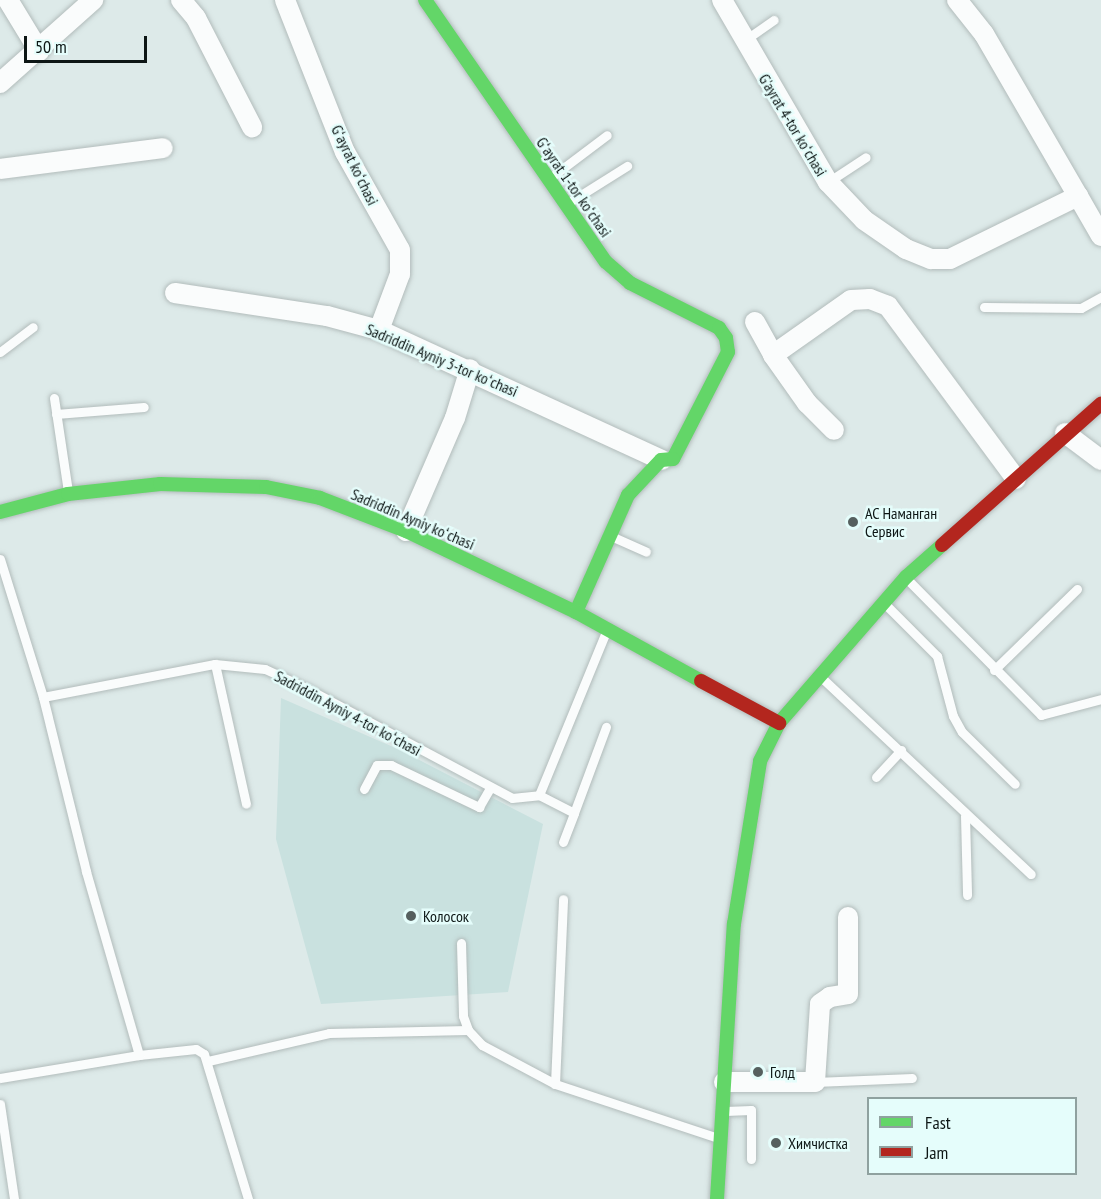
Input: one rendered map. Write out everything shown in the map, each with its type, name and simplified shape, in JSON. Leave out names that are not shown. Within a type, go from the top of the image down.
[{"type":"street","points":[[8,0],[39,51]]},
{"type":"street","points":[[0,83],[39,51],[93,0]]},
{"type":"street","points":[[181,0],[196,18],[252,127]]},
{"type":"street","name":"Gʻayrat koʻchasi","points":[[285,0],[345,152],[400,250],[400,274],[379,330]]},
{"type":"street","name":"Gʻayrat 1-tor koʻchasi","points":[[425,0],[606,262],[630,283],[719,328],[728,352],[673,459],[661,460]]},
{"type":"street","name":"G'ayrat 4-tor koʻchasi","points":[[722,0],[743,41],[828,182],[864,220],[906,249],[931,259],[950,259],[1078,196]]},
{"type":"street","points":[[957,0],[984,34],[1101,236]]},
{"type":"street","points":[[0,169],[163,148]]},
{"type":"street","name":"Sadriddin Ayniy 3-tor koʻchasi","points":[[175,293],[327,316],[379,330],[470,369],[661,460]]},
{"type":"street","points":[[773,355],[852,300],[870,299],[888,306],[1016,479]]},
{"type":"street","points":[[755,322],[773,355],[807,404],[834,430]]},
{"type":"street","points":[[406,531],[455,418],[470,369]]},
{"type":"street","points":[[717,1199],[725,1111],[724,1082],[734,924],[748,816],[760,760],[779,723],[906,577],[1065,433],[1101,404]]},
{"type":"street","points":[[1065,433],[1101,460]]},
{"type":"street","points":[[576,612],[608,534],[628,495],[661,460]]},
{"type":"street","name":"Sadriddin Ayniy koʻchasi","points":[[2,506],[68,494],[160,484],[266,487],[320,498],[406,531],[576,612],[779,723]]},
{"type":"street","points":[[724,1082],[815,1082],[820,1004],[830,997],[848,994],[848,917]]},
{"type":"lane","points":[[743,41],[774,20]]},
{"type":"lane","points":[[548,180],[607,135]]},
{"type":"lane","points":[[828,182],[866,157]]},
{"type":"lane","points":[[566,204],[627,166]]},
{"type":"lane","points":[[984,307],[1081,308],[1101,297]]},
{"type":"lane","points":[[0,352],[33,327]]},
{"type":"lane","points":[[54,398],[68,494]]},
{"type":"lane","points":[[56,414],[144,407]]},
{"type":"lane","points":[[608,534],[646,552]]},
{"type":"lane","points":[[0,559],[43,697],[86,871],[140,1055]]},
{"type":"lane","points":[[906,577],[994,670],[1041,715],[1101,699]]},
{"type":"lane","points":[[994,670],[1077,589]]},
{"type":"lane","points":[[884,603],[937,656],[952,716],[962,732],[1015,784]]},
{"type":"lane","points":[[574,813],[539,795],[607,629]]},
{"type":"lane","points":[[215,664],[246,804]]},
{"type":"lane","name":"Sadriddin Ayniy 4-tor koʻchasi","points":[[43,697],[215,664],[265,669],[308,689],[490,788],[512,798],[539,795]]},
{"type":"lane","points":[[819,675],[901,750],[965,816],[1031,874]]},
{"type":"lane","points":[[563,842],[606,727]]},
{"type":"lane","points":[[876,777],[901,750]]},
{"type":"lane","points":[[364,789],[377,765],[391,765],[479,807],[490,788]]},
{"type":"lane","points":[[965,816],[967,895]]},
{"type":"lane","points":[[555,1084],[563,899]]},
{"type":"lane","points":[[462,943],[462,1016],[468,1030],[498,1056],[555,1084],[723,1140]]},
{"type":"lane","points":[[208,1061],[329,1033],[468,1030]]},
{"type":"lane","points":[[0,1078],[140,1055],[196,1049],[208,1061],[248,1199]]},
{"type":"lane","points":[[815,1082],[912,1078]]},
{"type":"lane","points":[[0,1104],[4,1162],[14,1199]]},
{"type":"lane","points":[[725,1111],[751,1110],[752,1159]]},
{"type":"shaded area","name":"Колосок","points":[[281,698],[400,750],[543,824],[508,992],[321,1004],[276,839]]},
{"type":"traffic: fast","points":[[425,0],[606,262],[630,283],[719,328],[726,338],[728,352],[673,459],[661,460],[628,495],[576,612]]},
{"type":"traffic: fast","points":[[0,512],[68,494],[160,484],[266,487],[320,498],[406,531],[576,612],[701,681]]},
{"type":"traffic: fast","points":[[717,1199],[734,924],[760,761],[779,723],[906,577],[942,545]]},
{"type":"traffic: jam","points":[[942,545],[1101,404]]},
{"type":"traffic: jam","points":[[701,681],[779,723]]},
{"type":"place","name":"АС Наманган Сервис","points":[[853,522]]},
{"type":"place","name":"Колосок","points":[[411,916]]},
{"type":"place","name":"Голд","points":[[758,1072]]},
{"type":"place","name":"Химчистка","points":[[776,1143]]}]
